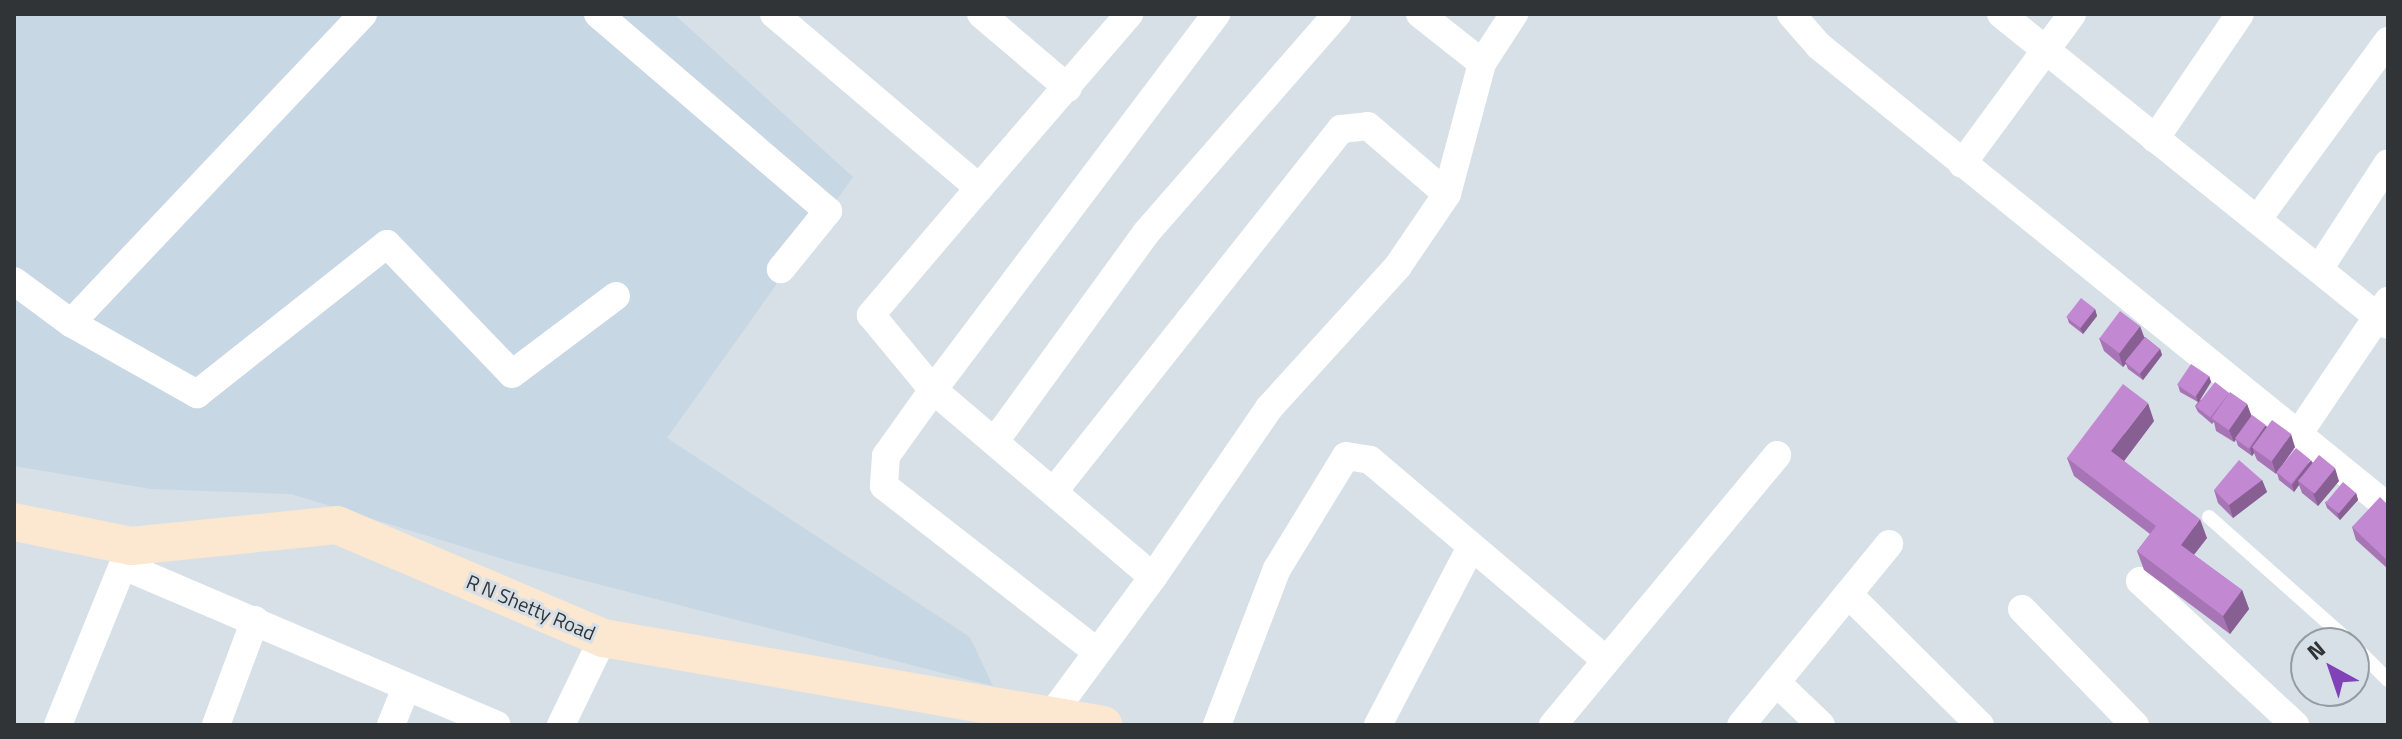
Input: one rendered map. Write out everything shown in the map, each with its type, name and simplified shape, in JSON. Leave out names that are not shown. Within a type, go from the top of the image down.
[{"type":"street","points":[[71,323],[363,14]]},
{"type":"street","points":[[598,14],[828,211],[781,269]]},
{"type":"street","points":[[774,14],[979,188]]},
{"type":"street","points":[[981,14],[1068,88]]},
{"type":"street","points":[[1129,14],[871,315],[933,390],[1153,577]]},
{"type":"street","points":[[1097,652],[884,486],[886,456],[1216,14]]},
{"type":"street","points":[[995,441],[1146,233],[1337,14]]},
{"type":"street","points":[[1420,14],[1482,63]]},
{"type":"street","points":[[1052,714],[1153,577],[1269,408],[1398,266],[1447,194],[1482,63],[1514,14]]},
{"type":"street","points":[[1791,14],[1819,46],[2388,507]]},
{"type":"street","points":[[2001,14],[2319,269],[2385,314],[2297,436]]},
{"type":"street","points":[[1962,164],[2072,14]]},
{"type":"street","points":[[2155,139],[2240,14]]},
{"type":"street","points":[[2257,220],[2388,41]]},
{"type":"street","points":[[1054,491],[1341,129],[1368,126],[1447,194]]},
{"type":"street","points":[[2319,269],[2388,163]]},
{"type":"street","points":[[14,281],[71,323],[197,394],[387,244],[512,374],[616,296]]},
{"type":"street","points":[[1553,725],[1777,455]]},
{"type":"street","points":[[1217,725],[1277,569],[1346,456],[1370,460],[1469,551],[1605,659]]},
{"type":"street","name":"R N Shetty Road","points":[[15,526],[127,556],[337,525],[603,638],[963,712],[1052,714],[1103,725]]},
{"type":"street","points":[[1741,725],[1889,544]]},
{"type":"street","points":[[1378,725],[1469,551]]},
{"type":"street","points":[[58,725],[127,556],[255,620],[496,725]]},
{"type":"street","points":[[2140,581],[2295,725]]},
{"type":"street","points":[[1848,594],[1980,725]]},
{"type":"street","points":[[2022,609],[2135,725]]},
{"type":"street","points":[[216,725],[255,620]]},
{"type":"street","points":[[561,725],[603,638]]},
{"type":"street","points":[[1776,682],[1821,725]]},
{"type":"street","points":[[391,725],[406,688]]},
{"type":"lane","points":[[2209,517],[2333,627]]},
{"type":"lane","points":[[2370,662],[2388,680]]},
{"type":"shaded area","points":[[14,14],[674,14],[853,177],[667,438],[970,637],[993,686],[516,563],[291,494],[151,489],[14,466]]},
{"type":"building","points":[[2081,298],[2095,309],[2080,328],[2066,317]]},
{"type":"building","points":[[2120,311],[2140,326],[2120,353],[2100,338]]},
{"type":"building","points":[[2145,337],[2160,349],[2140,374],[2125,362]]},
{"type":"building","points":[[2191,364],[2209,376],[2195,397],[2177,385]]},
{"type":"building","points":[[2215,382],[2229,393],[2210,418],[2196,406]]},
{"type":"building","points":[[2123,384],[2148,403],[2111,451],[2200,519],[2181,545],[2242,590],[2223,616],[2137,551],[2156,526],[2067,458]]},
{"type":"building","points":[[2230,392],[2247,404],[2229,430],[2212,418]]},
{"type":"building","points":[[2252,415],[2266,425],[2249,448],[2235,438]]},
{"type":"building","points":[[2272,420],[2291,434],[2271,462],[2252,448]]},
{"type":"building","points":[[2296,448],[2311,460],[2291,484],[2276,472]]},
{"type":"building","points":[[2319,455],[2335,468],[2315,494],[2298,481]]},
{"type":"building","points":[[2239,460],[2262,480],[2229,505],[2214,490]]},
{"type":"building","points":[[2343,482],[2356,493],[2339,514],[2326,503]]},
{"type":"building","points":[[2380,497],[2388,505],[2388,561],[2352,527]]}]
